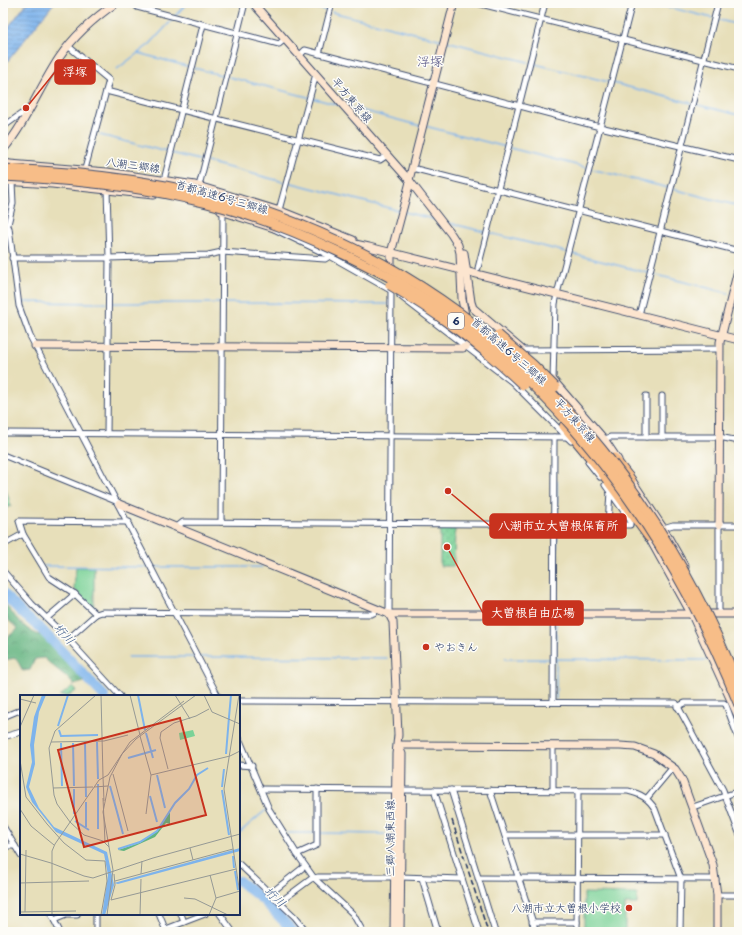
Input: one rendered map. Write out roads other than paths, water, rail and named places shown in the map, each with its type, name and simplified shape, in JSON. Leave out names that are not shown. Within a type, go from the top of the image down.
[{"type":"highway","name":"首都高速6号三郷線","points":[[3,170],[95,175],[190,191],[241,204],[282,218],[361,252],[417,283],[483,330],[536,378],[584,428],[635,494],[661,533],[708,618],[739,687]]},
{"type":"highway","name":"首都高速6号三郷線","points":[[3,176],[100,183],[165,193],[232,210],[303,235],[386,275],[430,303],[498,354],[563,417],[592,449],[619,483],[653,536],[702,625],[739,705]]},
{"type":"highway","points":[[303,235],[317,246],[351,262],[413,299],[493,358],[542,403],[564,426],[598,467],[633,523],[649,537]]},
{"type":"highway","points":[[361,252],[407,272],[431,287],[509,344],[534,365],[578,412],[631,480]]},
{"type":"street","points":[[3,150],[26,116],[68,46],[87,26],[116,3]]},
{"type":"street","points":[[134,3],[137,7],[279,44],[284,39]]},
{"type":"street","points":[[199,186],[245,3]]},
{"type":"street","name":"平方東京線","points":[[254,3],[434,211],[455,232],[462,244],[464,272],[462,299],[467,325],[474,339],[509,367],[537,394],[592,455],[630,506],[692,615]]},
{"type":"street","points":[[318,54],[332,3]]},
{"type":"street","points":[[390,614],[391,253],[454,3]]},
{"type":"street","points":[[477,3],[739,69]]},
{"type":"street","points":[[478,268],[545,3]]},
{"type":"street","points":[[553,380],[556,304],[558,294],[632,3]]},
{"type":"street","points":[[639,315],[718,3]]},
{"type":"street","points":[[161,196],[203,24]]},
{"type":"street","points":[[68,46],[109,80],[85,169]]},
{"type":"street","points":[[299,56],[305,50],[600,127],[739,160]]},
{"type":"street","points":[[279,210],[297,139],[316,74]]},
{"type":"street","points":[[106,91],[380,160],[386,156]]},
{"type":"street","points":[[3,127],[21,114],[26,116]]},
{"type":"street","name":"八潮三郷線","points":[[3,162],[10,164],[85,169],[199,186],[279,210],[369,247]]},
{"type":"street","points":[[3,170],[37,166]]},
{"type":"street","points":[[52,184],[54,167]]},
{"type":"street","points":[[412,168],[739,251]]},
{"type":"street","name":"八潮三郷線","points":[[3,181],[107,189],[161,196],[223,211],[272,228],[369,247],[739,340]]},
{"type":"street","points":[[3,246],[9,228],[13,203],[12,182]]},
{"type":"street","points":[[107,189],[109,258],[107,434]]},
{"type":"street","points":[[221,522],[223,211]]},
{"type":"street","points":[[9,228],[19,306],[35,346],[129,522],[217,695]]},
{"type":"street","points":[[272,228],[330,256],[391,290],[467,346],[512,382],[567,437],[610,491],[633,523]]},
{"type":"street","points":[[12,258],[109,258],[208,255],[222,252],[325,258],[330,256]]},
{"type":"street","points":[[719,614],[719,349],[739,266]]},
{"type":"street","name":"平方東京線","points":[[464,272],[471,302],[474,308],[522,350],[553,380],[604,439],[663,528],[709,614]]},
{"type":"street","points":[[35,346],[391,348],[463,348],[467,346]]},
{"type":"street","points":[[522,350],[554,348],[719,349]]},
{"type":"street","points":[[532,401],[537,394]]},
{"type":"street","points":[[646,396],[646,437]]},
{"type":"street","points":[[662,396],[662,437]]},
{"type":"street","points":[[3,433],[567,437]]},
{"type":"street","points":[[553,702],[554,436]]},
{"type":"street","points":[[604,439],[662,437],[719,438],[739,441]]},
{"type":"street","points":[[3,455],[390,614],[739,614]]},
{"type":"street","points":[[608,525],[610,491]]},
{"type":"street","points":[[96,614],[75,594],[49,577],[23,534],[19,521],[129,522]]},
{"type":"street","points":[[178,526],[184,522],[554,525],[608,525],[633,523]]},
{"type":"street","points":[[663,528],[673,525],[739,525]]},
{"type":"street","points":[[3,545],[23,534]]},
{"type":"street","points":[[3,571],[20,591],[68,639],[119,695]]},
{"type":"street","points":[[47,618],[75,594]]},
{"type":"street","points":[[68,639],[96,614],[102,612],[371,614],[374,613],[376,609]]},
{"type":"street","name":"三郷八潮東西線","points":[[390,614],[394,622],[397,702],[398,745],[396,754],[400,932]]},
{"type":"street","points":[[709,614],[739,683]]},
{"type":"street","points":[[692,615],[739,718]]},
{"type":"street","points":[[240,701],[676,703],[725,796],[739,833]]},
{"type":"street","points":[[677,707],[684,703],[724,703],[739,740]]},
{"type":"street","points":[[3,717],[20,710]]},
{"type":"street","points":[[3,737],[20,732]]},
{"type":"street","points":[[240,740],[262,789],[269,809],[297,854],[314,878],[353,914],[363,932]]},
{"type":"street","points":[[398,745],[635,747],[654,754],[673,767],[682,780],[708,846],[716,880],[717,932]]},
{"type":"street","points":[[553,746],[553,791]]},
{"type":"street","points":[[240,765],[252,766]]},
{"type":"street","points":[[646,798],[673,767]]},
{"type":"street","points":[[262,789],[628,791],[639,793],[646,798],[655,809],[681,879],[680,932]]},
{"type":"street","points":[[297,854],[317,845],[318,789]]},
{"type":"street","points":[[434,790],[479,932]]},
{"type":"street","points":[[450,790],[495,932]]},
{"type":"street","points":[[490,790],[536,932]]},
{"type":"street","points":[[693,807],[739,790]]},
{"type":"street","points":[[577,932],[578,791]]},
{"type":"street","points":[[3,826],[20,854]]},
{"type":"street","points":[[504,835],[665,835]]},
{"type":"street","points":[[3,846],[15,846]]},
{"type":"street","points":[[240,865],[280,902],[307,932]]},
{"type":"street","points":[[271,893],[305,866]]},
{"type":"street","points":[[280,902],[314,878],[398,877],[462,879]]},
{"type":"street","name":"三郷八潮東西線","points":[[394,932],[398,877]]},
{"type":"street","points":[[422,878],[438,932]]},
{"type":"street","points":[[478,878],[716,880]]},
{"type":"street","points":[[717,895],[739,894]]},
{"type":"street","points":[[52,915],[60,932]]},
{"type":"street","points":[[54,920],[66,915],[77,915]]},
{"type":"street","points":[[96,915],[96,932]]},
{"type":"street","points":[[160,915],[166,931],[202,915]]},
{"type":"street","points":[[181,915],[184,922]]},
{"type":"street","points":[[221,915],[233,932]]},
{"type":"street","points":[[532,922],[577,922]]},
{"type":"water","points":[[27,3],[54,3],[3,67],[3,34]]},
{"type":"waterway","points":[[175,16],[187,3]]},
{"type":"waterway","points":[[295,3],[328,11]]},
{"type":"waterway","points":[[652,3],[712,18]]},
{"type":"waterway","points":[[332,12],[442,40]]},
{"type":"waterway","points":[[117,69],[150,44],[173,19]]},
{"type":"waterway","points":[[716,19],[739,25]]},
{"type":"waterway","points":[[446,41],[528,62]]},
{"type":"waterway","points":[[138,53],[190,67]]},
{"type":"waterway","points":[[531,63],[609,82]]},
{"type":"waterway","points":[[194,68],[225,76]]},
{"type":"waterway","points":[[229,77],[339,105]]},
{"type":"waterway","points":[[613,83],[691,103]]},
{"type":"waterway","points":[[694,104],[739,115]]},
{"type":"waterway","points":[[349,107],[421,126]]},
{"type":"waterway","points":[[425,126],[506,147]]},
{"type":"waterway","points":[[100,135],[203,161]]},
{"type":"waterway","points":[[510,148],[588,168]]},
{"type":"waterway","points":[[207,162],[284,182]]},
{"type":"waterway","points":[[591,169],[669,188]]},
{"type":"waterway","points":[[288,182],[401,211]]},
{"type":"waterway","points":[[673,189],[739,206]]},
{"type":"waterway","points":[[404,212],[437,220]]},
{"type":"waterway","points":[[445,222],[566,252]]},
{"type":"waterway","points":[[569,253],[728,293]]},
{"type":"waterway","points":[[22,302],[106,303]]},
{"type":"waterway","points":[[110,303],[220,303]]},
{"type":"waterway","points":[[224,303],[388,304]]},
{"type":"waterway","points":[[557,481],[557,523]]},
{"type":"waterway","points":[[556,611],[557,527]]},
{"type":"waterway","points":[[44,566],[148,567]]},
{"type":"waterway","points":[[152,567],[262,567]]},
{"type":"waterway","name":"垳川","points":[[3,593],[22,613],[42,630],[103,695]]},
{"type":"waterway","points":[[556,617],[556,699]]},
{"type":"waterway","points":[[128,657],[196,657]]},
{"type":"waterway","points":[[200,657],[387,658]]},
{"type":"waterway","points":[[505,659],[551,659]]},
{"type":"waterway","points":[[555,659],[709,660]]},
{"type":"waterway","points":[[731,660],[739,660]]},
{"type":"waterway","points":[[240,832],[266,810]]},
{"type":"waterway","points":[[287,833],[315,833]]},
{"type":"waterway","points":[[318,833],[385,834]]},
{"type":"waterway","name":"垳川","points":[[240,882],[263,900],[294,932]]},
{"type":"railway","points":[[452,820],[488,932]]},
{"type":"place","name":"浮塚","points":[[26,108]]},
{"type":"place","name":"八潮市立大曽根保育所","points":[[448,491]]},
{"type":"place","name":"大曽根自由広場","points":[[447,547]]},
{"type":"place","name":"やおきん","points":[[426,647]]},
{"type":"place","name":"八潮市立大曽根小学校","points":[[629,908]]},
{"type":"district","name":"浮塚","points":[[430,61]]}]
